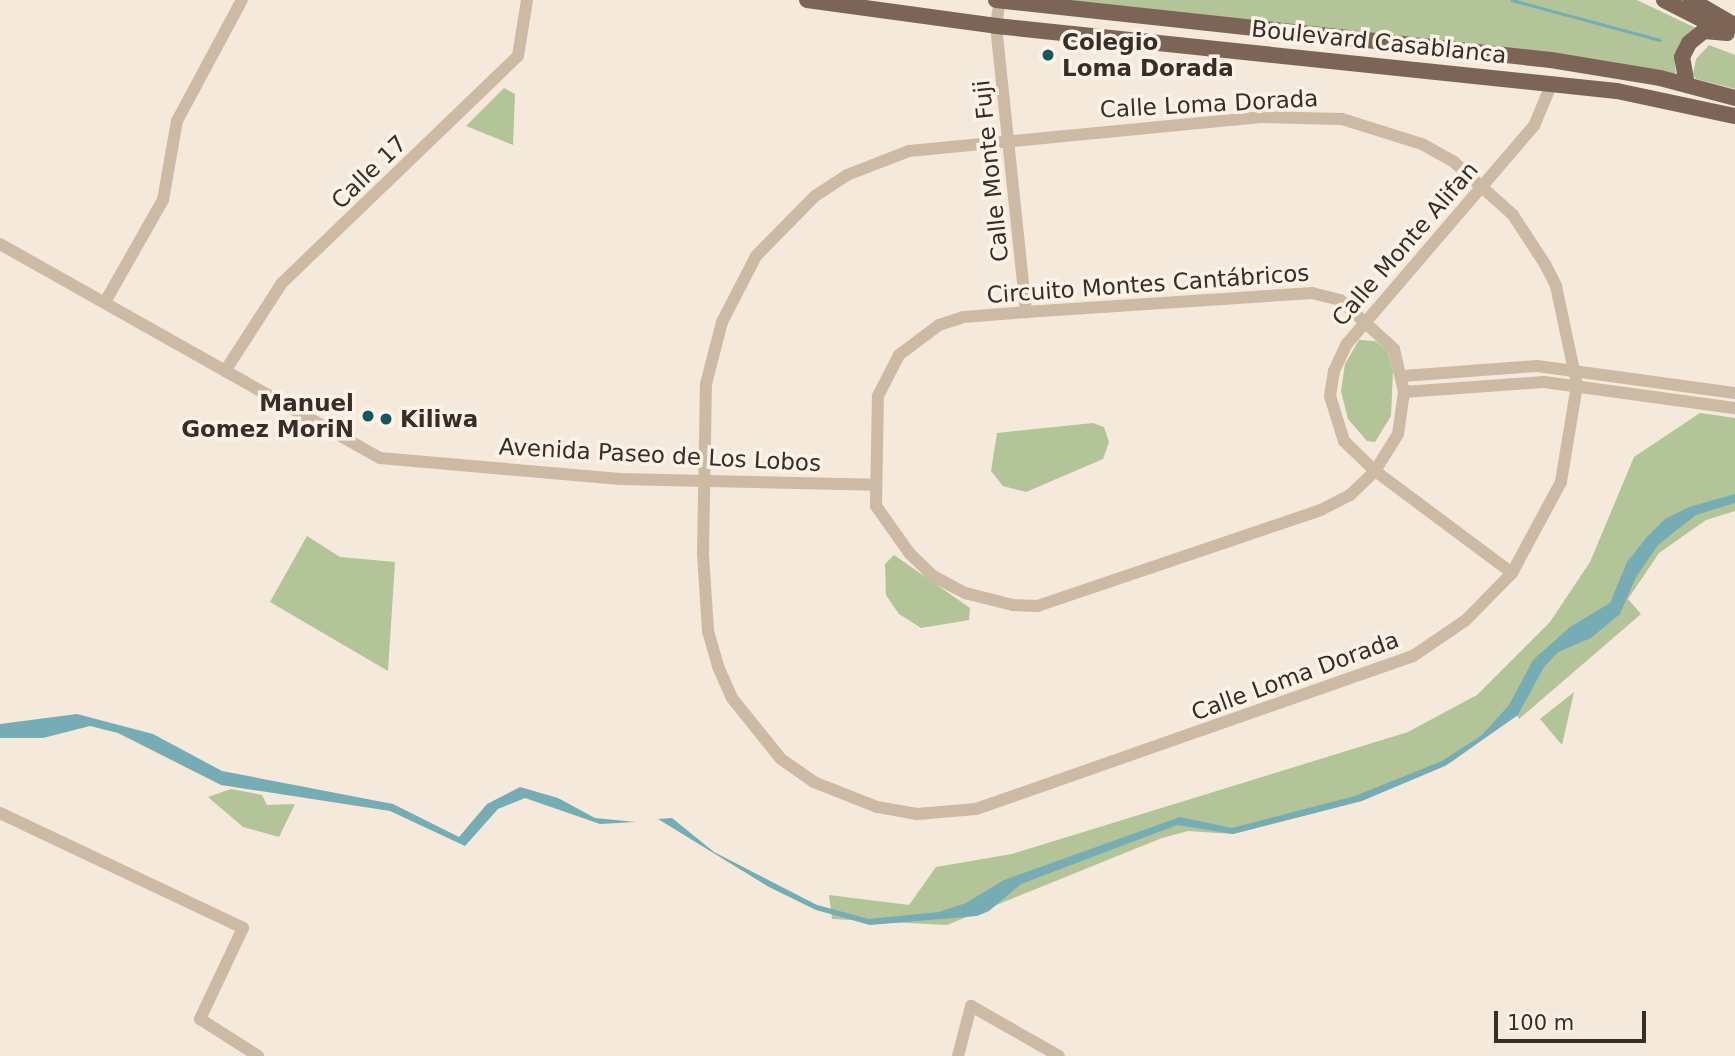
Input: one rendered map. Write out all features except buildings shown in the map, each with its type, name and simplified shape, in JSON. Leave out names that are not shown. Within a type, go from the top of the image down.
[{"type":"main road","name":"Boulevard Casablanca","points":[[807,0],[996,26],[1552,83],[1680,102],[1735,116]]},
{"type":"main road","name":"Boulevard Casablanca","points":[[998,0],[1038,2],[1551,60],[1687,85],[1735,98]]},
{"type":"main road","points":[[1664,0],[1733,28]]},
{"type":"main road","points":[[1691,0],[1733,28]]},
{"type":"main road","points":[[1702,0],[1733,28]]},
{"type":"main road","points":[[1687,85],[1682,57],[1689,43],[1704,31],[1733,28]]},
{"type":"street","points":[[105,302],[163,200],[177,121],[242,0]]},
{"type":"street","name":"Calle 17","points":[[225,371],[282,284],[518,56],[527,0]]},
{"type":"street","name":"Calle Monte Fuji","points":[[998,0],[996,26],[1011,139],[1026,312]]},
{"type":"street","name":"Calle Monte Alifan","points":[[1512,573],[1375,471],[1344,440],[1330,396],[1334,371],[1346,345],[1534,126],[1552,83]]},
{"type":"street","name":"Calle Loma Dorada","points":[[1263,117],[1342,119],[1422,144],[1483,187],[1513,215],[1556,286],[1577,370],[1577,385],[1560,482],[1512,573],[1466,620],[1413,656],[976,809],[917,814],[848,799],[814,782],[781,759],[732,698],[708,631],[701,481],[712,353],[736,289],[755,256],[815,196],[847,175],[909,151],[1011,139],[1263,117]]},
{"type":"street","name":"Avenida Paseo de Los Lobos","points":[[0,244],[388,461],[701,481],[876,485]]},
{"type":"street","name":"Circuito Montes Cantábricos","points":[[1312,293],[1340,300],[1367,321],[1394,349],[1403,376],[1404,393],[1398,434],[1375,471],[1350,495],[1321,510],[1038,606],[1013,605],[965,593],[933,576],[910,554],[876,506],[878,396],[899,355],[939,325],[964,317],[1026,312],[1312,293]]},
{"type":"street","points":[[1403,376],[1518,367],[1577,370],[1735,393]]},
{"type":"street","points":[[1404,393],[1530,382],[1577,385],[1735,408]]},
{"type":"street","points":[[0,813],[243,928],[200,1019],[258,1056]]},
{"type":"street","points":[[958,1056],[971,1006],[1059,1056]]},
{"type":"green space","points":[[1049,0],[1637,0],[1700,30],[1680,49],[1675,62],[1676,79]]},
{"type":"green space","points":[[1709,45],[1735,55],[1735,89],[1696,79],[1693,74],[1696,59]]},
{"type":"green space","points":[[504,88],[515,94],[513,145],[466,126]]},
{"type":"green space","points":[[1359,340],[1375,341],[1388,351],[1393,371],[1391,416],[1375,442],[1367,441],[1348,419],[1341,391],[1345,364]]},
{"type":"green space","points":[[1700,413],[1735,418],[1735,511],[1706,520],[1659,553],[1628,599],[1641,614],[1519,719],[1517,715],[1450,763],[1357,802],[1233,834],[1188,831],[1162,838],[947,925],[832,919],[829,895],[909,905],[936,867],[1012,854],[1408,732],[1477,695],[1550,622],[1590,562],[1634,457]]},
{"type":"green space","points":[[1093,423],[1104,427],[1109,442],[1103,459],[1026,492],[1003,486],[991,471],[997,433]]},
{"type":"green space","points":[[307,536],[340,557],[395,562],[388,671],[270,602]]},
{"type":"green space","points":[[894,555],[970,608],[969,620],[921,628],[899,614],[886,595],[885,564]]},
{"type":"green space","points":[[1574,692],[1562,745],[1540,719]]},
{"type":"green space","points":[[231,789],[262,795],[267,805],[295,804],[279,837],[243,827],[208,797]]},
{"type":"water","points":[[1735,494],[1735,503],[1696,515],[1658,545],[1636,577],[1620,614],[1591,638],[1558,652],[1544,667],[1518,715],[1445,766],[1362,801],[1233,834],[1177,825],[1021,884],[989,911],[977,916],[870,925],[816,910],[769,887],[658,819],[672,818],[714,852],[817,905],[869,919],[939,912],[966,903],[1004,880],[1180,817],[1232,828],[1355,796],[1442,761],[1482,735],[1509,705],[1533,660],[1570,627],[1610,603],[1627,562],[1665,519],[1689,507]]},
{"type":"water","points":[[77,714],[153,734],[222,771],[393,804],[459,837],[487,804],[520,787],[558,798],[595,818],[636,822],[600,824],[525,798],[498,809],[465,846],[390,811],[221,785],[118,733],[90,726],[43,738],[0,738],[0,724]]},
{"type":"waterway","points":[[1512,0],[1660,40]]},
{"type":"place","name":"Colegio Loma Dorada","points":[[1048,55]]},
{"type":"place","name":"Manuel Gomez MoriN","points":[[368,416]]},
{"type":"place","name":"Kiliwa","points":[[386,419]]}]
